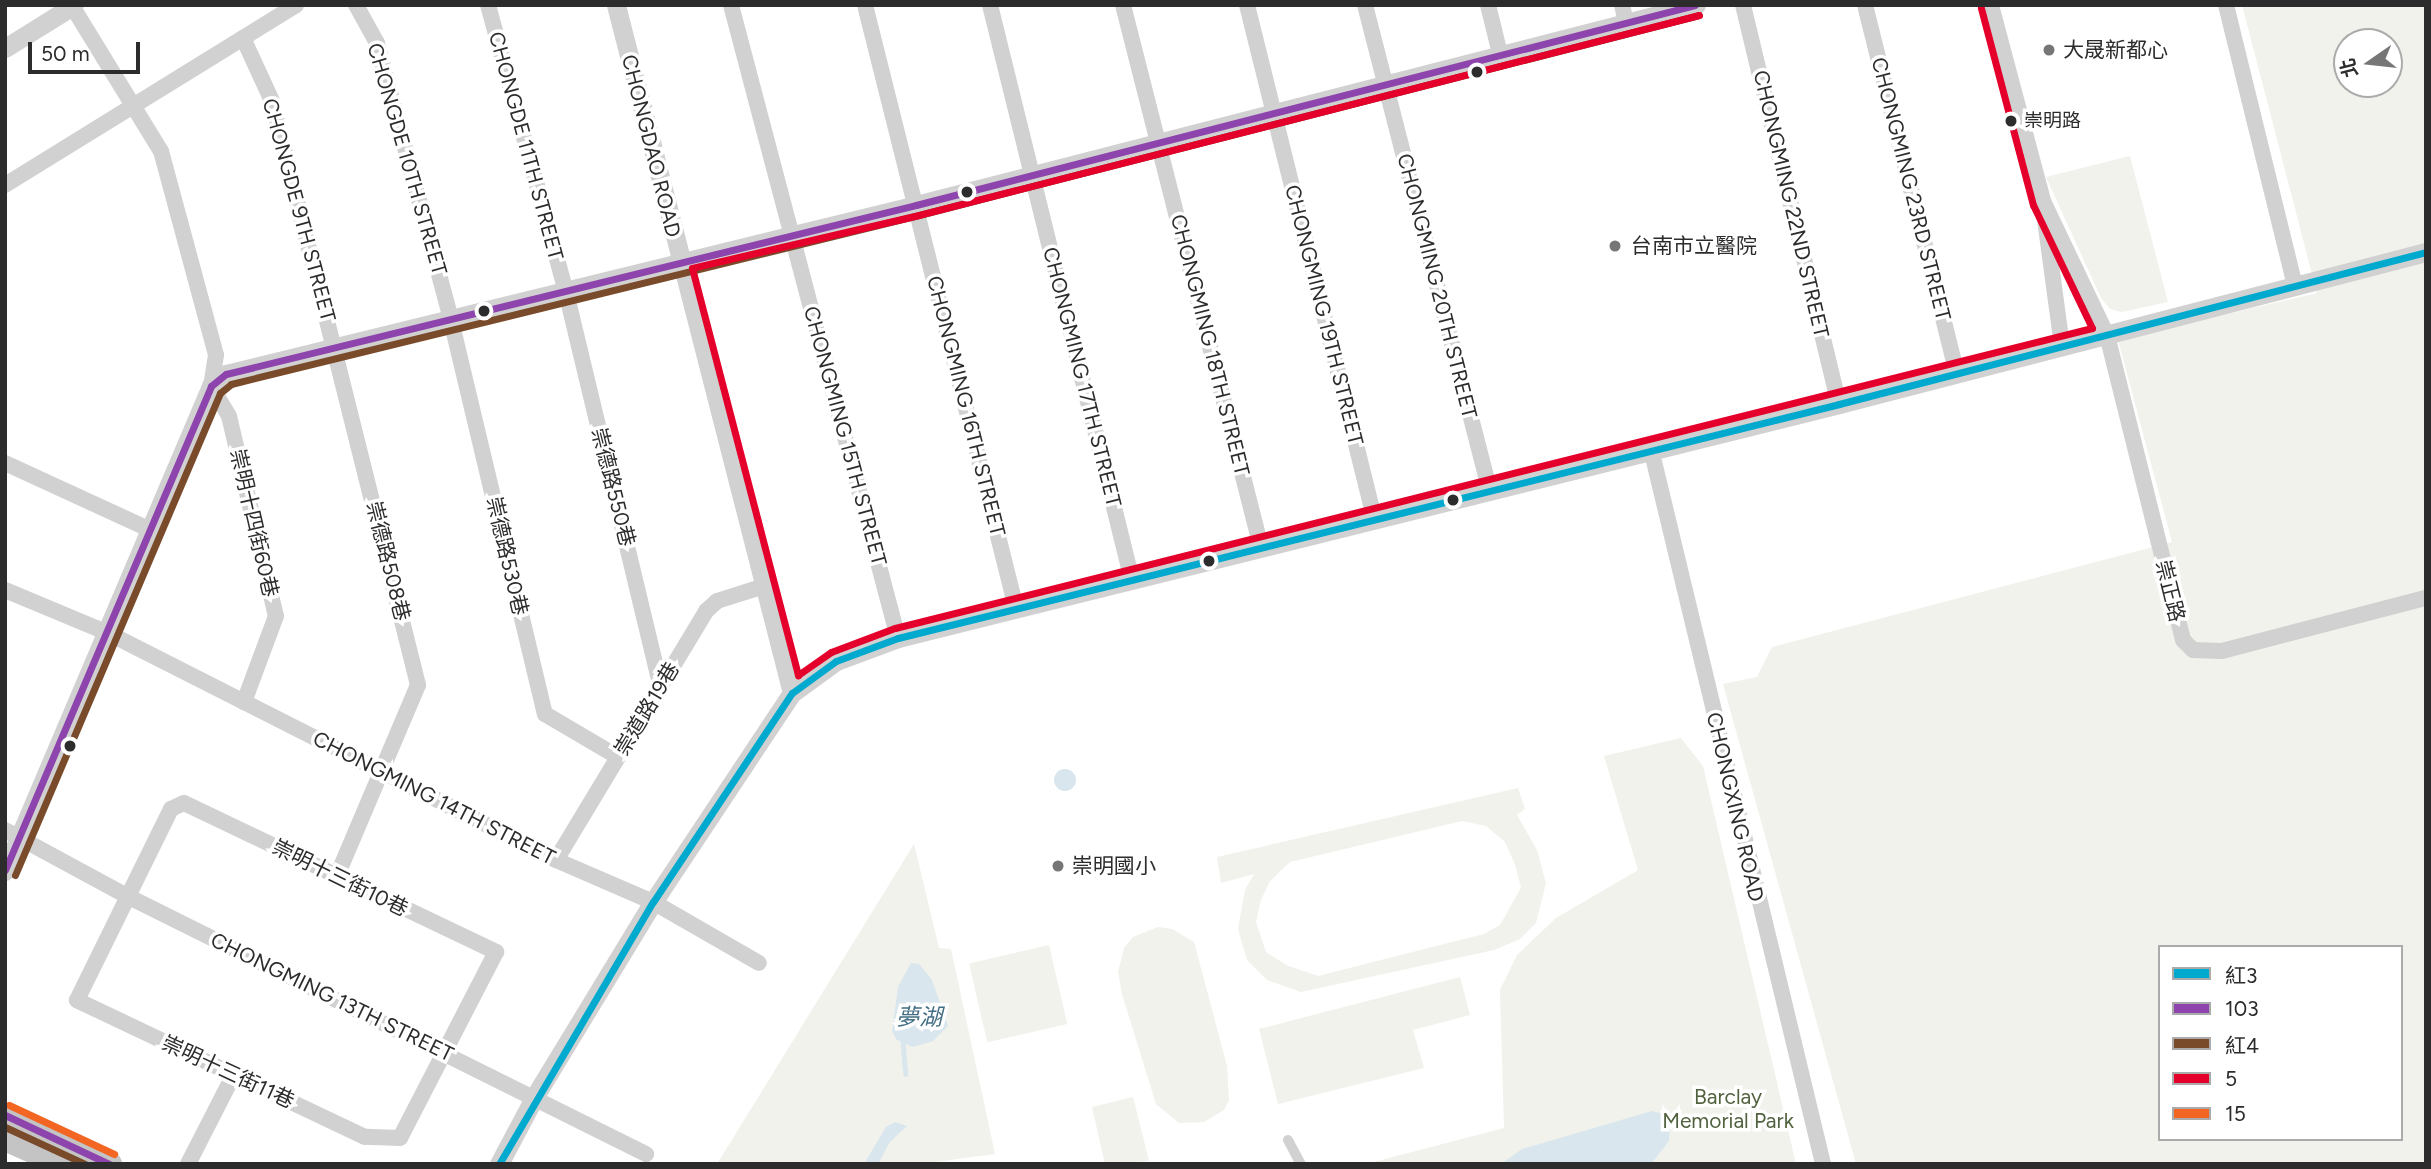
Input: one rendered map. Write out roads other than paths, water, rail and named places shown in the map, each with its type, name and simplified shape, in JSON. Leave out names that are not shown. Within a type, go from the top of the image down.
[{"type":"main road","points":[[5,1115],[110,1164]]},
{"type":"main road","points":[[5,1139],[61,1164]]},
{"type":"street","points":[[5,185],[296,5]]},
{"type":"street","name":"CHONGDE 10TH STREET","points":[[356,5],[377,43],[450,316]]},
{"type":"street","name":"CHONGDE 11TH STREET","points":[[488,5],[565,288]]},
{"type":"street","name":"CHONGDAO ROAD","points":[[616,5],[761,587],[792,693]]},
{"type":"street","name":"CHONGMING 15TH STREET","points":[[731,5],[898,638]]},
{"type":"street","name":"CHONGMING 16TH STREET","points":[[865,5],[1016,608]]},
{"type":"street","name":"CHONGMING 17TH STREET","points":[[990,5],[1132,580]]},
{"type":"street","name":"CHONGMING 18TH STREET","points":[[1123,5],[1261,547]]},
{"type":"street","name":"CHONGMING 19TH STREET","points":[[1247,5],[1374,517]]},
{"type":"street","name":"CHONGMING 20TH STREET","points":[[1365,5],[1489,488]]},
{"type":"street","points":[[1489,5],[1500,54]]},
{"type":"street","points":[[211,386],[238,368],[916,205],[1500,54],[1624,14],[1696,5]]},
{"type":"street","name":"CHONGMING 22ND STREET","points":[[1743,5],[1839,404]]},
{"type":"street","name":"CHONGMING 23RD STREET","points":[[1865,5],[1957,373]]},
{"type":"street","points":[[1991,5],[2043,201],[2062,346]]},
{"type":"street","points":[[2225,5],[2295,286]]},
{"type":"street","points":[[5,48],[73,6],[161,151],[216,355],[211,386],[108,633],[13,834],[5,871]]},
{"type":"street","name":"CHONGDE 9TH STREET","points":[[243,38],[272,101],[336,345]]},
{"type":"street","points":[[2043,201],[2107,335]]},
{"type":"street","points":[[499,1164],[535,1096],[653,902],[792,693],[836,661],[898,638],[1489,488],[1839,404],[2426,252]]},
{"type":"street","name":"崇德路550巷","points":[[565,288],[660,687]]},
{"type":"street","name":"崇德路530巷","points":[[450,316],[545,714],[618,757]]},
{"type":"street","name":"崇正路","points":[[2107,335],[2178,629],[2193,650],[2222,651],[2426,598]]},
{"type":"street","name":"崇德路508巷","points":[[336,345],[418,685],[379,771],[337,876]]},
{"type":"street","name":"崇明十四街60巷","points":[[211,386],[229,416],[276,616],[244,702]]},
{"type":"street","name":"CHONGXING ROAD","points":[[1651,449],[1823,1164]]},
{"type":"street","points":[[5,463],[151,530]]},
{"type":"street","name":"崇道路19巷","points":[[556,860],[711,605],[761,587]]},
{"type":"street","name":"CHONGMING 14TH STREET","points":[[7,595],[108,633],[556,860],[653,902],[759,963]]},
{"type":"street","name":"崇明十三街10巷","points":[[125,895],[171,809],[184,803],[496,952],[445,1053]]},
{"type":"street","name":"CHONGMING 13TH STREET","points":[[13,834],[125,895],[535,1096],[646,1154]]},
{"type":"street","name":"崇明十三街11巷","points":[[125,895],[77,1000],[365,1137],[400,1138],[445,1053]]},
{"type":"street","points":[[188,1164],[234,1074]]},
{"type":"street","points":[[1288,1140],[1301,1164]]},
{"type":"water","points":[[1061,769],[1069,769],[1076,776],[1076,784],[1069,791],[1061,791],[1054,784],[1054,776]]},
{"type":"water","name":"夢湖","points":[[911,963],[919,964],[932,980],[948,1026],[933,1041],[913,1047],[897,1040],[892,1031],[898,987]]},
{"type":"water","points":[[1652,1111],[1666,1115],[1670,1123],[1669,1141],[1651,1164],[1501,1164],[1522,1149]]},
{"type":"water","points":[[895,1122],[907,1126],[890,1142],[878,1164],[864,1164],[886,1127]]},
{"type":"waterway","points":[[903,1042],[906,1074]]},
{"type":"place","name":"大晟新都心","points":[[2049,50]]},
{"type":"place","name":"崇明路","points":[[2011,121]]},
{"type":"place","name":"台南市立醫院","points":[[1615,246]]},
{"type":"place","name":"崇明國小","points":[[1058,866]]},
{"type":"park label","name":"Barclay Memorial Park","points":[[1728,1109]]}]
